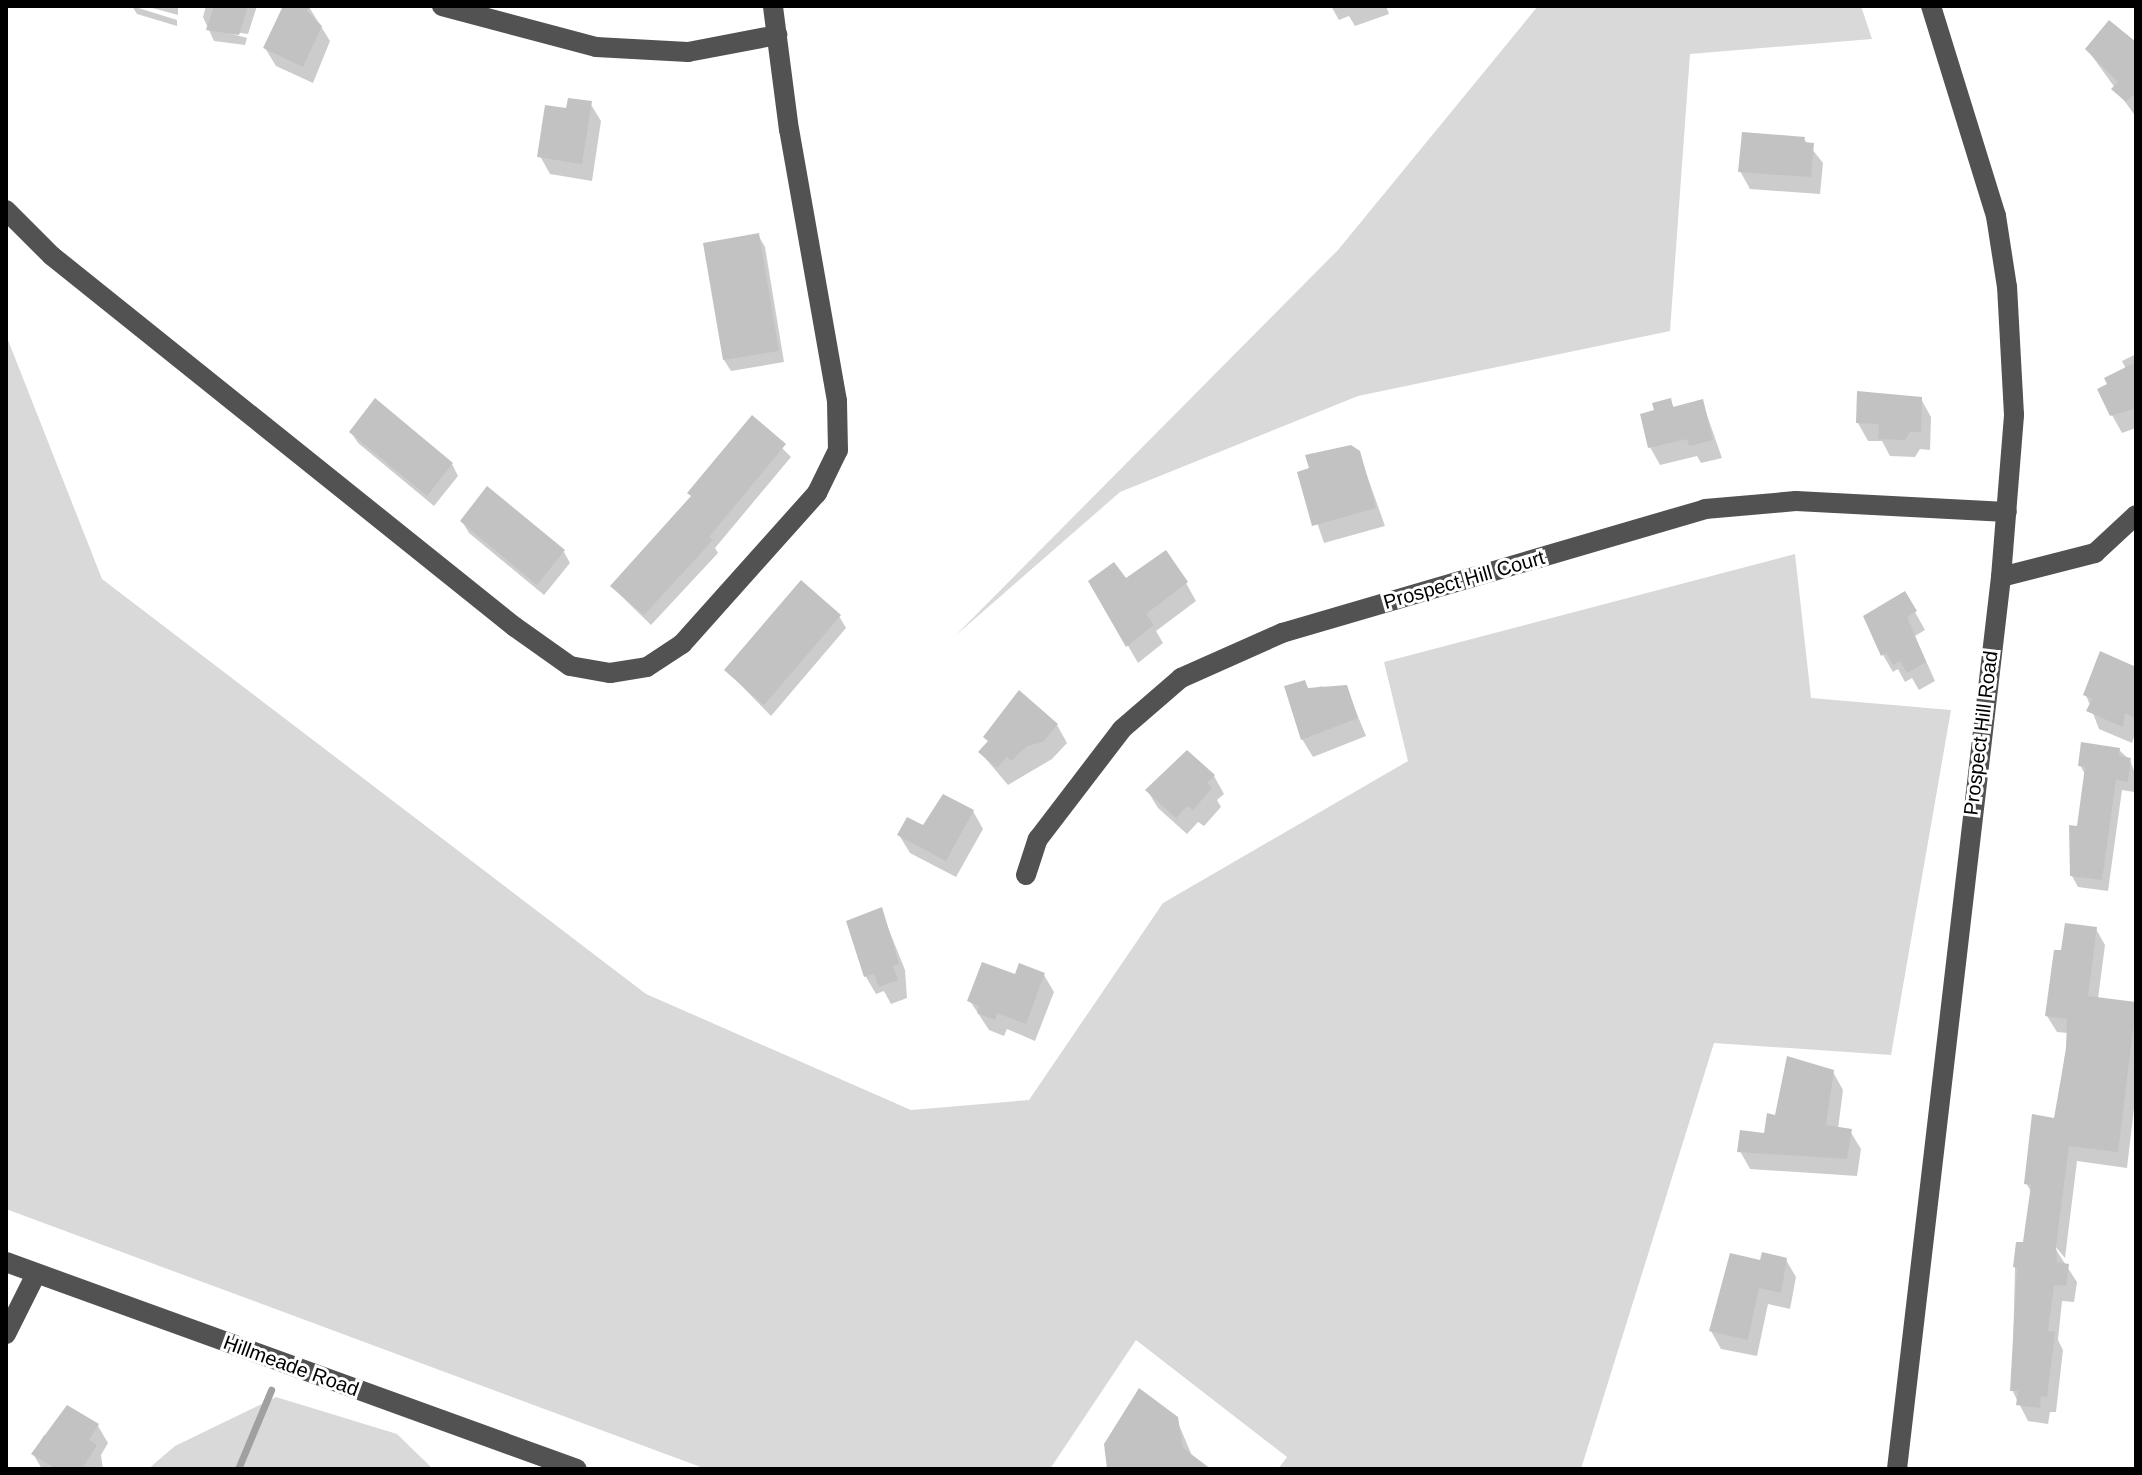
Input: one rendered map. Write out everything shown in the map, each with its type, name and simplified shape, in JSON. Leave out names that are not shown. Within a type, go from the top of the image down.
[{"type":"street","points":[[442,6],[596,47],[688,52],[777,35]]},
{"type":"street","points":[[6,210],[63,266],[515,627],[570,666],[610,673],[647,667],[682,644],[817,493],[838,450],[837,401],[773,6]]},
{"type":"street","name":"Prospect Hill Road","points":[[1897,1469],[2001,577],[2014,415],[2007,287],[1996,216],[1931,6]]},
{"type":"street","name":"Prospect Hill Court","points":[[1026,875],[1038,839],[1122,729],[1181,678],[1282,633],[1705,509],[1796,501],[2007,512]]},
{"type":"street","points":[[2001,577],[2095,553],[2136,515]]},
{"type":"street","name":"Hillmeade Road","points":[[6,1262],[577,1469]]},
{"type":"street","points":[[6,1334],[36,1274]]},
{"type":"shaded area","points":[[1538,6],[1861,6],[1872,39],[1690,54],[1670,331],[1358,396],[1120,492],[955,636],[1338,250]]},
{"type":"shaded area","points":[[6,335],[102,579],[646,994],[911,1110],[1029,1100],[1163,903],[1408,761],[1384,662],[1795,554],[1811,698],[1951,710],[1891,1055],[1714,1043],[1581,1469],[1278,1469],[1287,1457],[1136,1340],[1050,1469],[706,1469],[6,1209]]},
{"type":"shaded area","points":[[276,1397],[397,1434],[433,1469],[148,1469],[175,1446]]},
{"type":"building","points":[[214,6],[248,6],[239,35],[206,30]]},
{"type":"building","points":[[283,6],[310,6],[307,11],[322,26],[303,67],[263,48]]},
{"type":"building","points":[[2109,20],[2136,42],[2136,98],[2133,95],[2126,102],[2111,89],[2118,82],[2085,49]]},
{"type":"building","points":[[568,98],[592,101],[582,164],[537,157],[545,105],[566,108]]},
{"type":"building","points":[[1742,132],[1805,137],[1804,142],[1814,143],[1811,177],[1738,172]]},
{"type":"building","points":[[759,233],[779,351],[723,360],[703,243]]},
{"type":"building","points":[[2136,362],[2136,408],[2110,416],[2097,389],[2107,384],[2104,378]]},
{"type":"building","points":[[1857,391],[1922,397],[1921,432],[1910,432],[1905,440],[1878,439],[1879,424],[1856,423]]},
{"type":"building","points":[[375,398],[453,463],[427,496],[349,432]]},
{"type":"building","points":[[1671,398],[1673,407],[1703,399],[1713,440],[1689,446],[1687,439],[1648,448],[1640,414],[1654,410],[1652,403]]},
{"type":"building","points":[[752,415],[786,444],[709,537],[713,540],[644,615],[610,586],[691,496],[687,493]]},
{"type":"building","points":[[1351,445],[1360,451],[1376,508],[1312,526],[1297,472],[1309,468],[1305,455]]},
{"type":"building","points":[[487,486],[565,550],[537,585],[460,521]]},
{"type":"building","points":[[1166,550],[1188,582],[1146,614],[1154,625],[1126,647],[1088,581],[1114,562],[1126,578]]},
{"type":"building","points":[[801,580],[841,615],[764,705],[724,670]]},
{"type":"building","points":[[1905,591],[1917,611],[1907,617],[1926,662],[1907,673],[1900,661],[1893,665],[1886,653],[1881,656],[1863,616]]},
{"type":"building","points":[[2100,651],[2136,667],[2136,718],[2125,713],[2123,727],[2086,711],[2092,699],[2083,695]]},
{"type":"building","points":[[1305,680],[1308,688],[1347,685],[1358,718],[1301,740],[1284,686]]},
{"type":"building","points":[[1019,690],[1058,724],[1043,742],[1027,746],[1011,761],[1007,757],[997,768],[978,752],[988,741],[983,737]]},
{"type":"building","points":[[2081,742],[2120,748],[2119,756],[2131,758],[2128,782],[2116,780],[2102,880],[2070,876],[2069,825],[2077,826],[2085,767],[2078,766]]},
{"type":"building","points":[[1187,750],[1215,775],[1207,783],[1212,788],[1193,810],[1187,806],[1176,818],[1145,790]]},
{"type":"building","points":[[943,794],[974,810],[946,861],[897,835],[907,817],[923,825]]},
{"type":"building","points":[[882,907],[899,964],[893,966],[898,980],[879,987],[874,974],[864,977],[846,921]]},
{"type":"building","points":[[2065,923],[2097,927],[2088,996],[2136,1002],[2136,1006],[2118,1152],[2069,1146],[2056,1246],[2057,1262],[2069,1264],[2066,1286],[2054,1285],[2048,1331],[2055,1332],[2047,1397],[2041,1396],[2040,1408],[2016,1405],[2018,1391],[2010,1391],[2017,1268],[2013,1267],[2016,1242],[2023,1242],[2031,1185],[2024,1184],[2032,1114],[2054,1118],[2066,1049],[2067,1019],[2045,1016],[2054,950],[2061,950]]},
{"type":"building","points":[[982,962],[1015,974],[1019,963],[1045,973],[1026,1024],[997,1013],[995,1020],[977,1013],[979,1006],[967,1001]]},
{"type":"building","points":[[1787,1056],[1834,1070],[1826,1125],[1852,1129],[1847,1159],[1737,1152],[1740,1130],[1764,1133],[1767,1113],[1775,1115]]},
{"type":"building","points":[[1762,1252],[1787,1258],[1781,1293],[1759,1288],[1748,1340],[1709,1331],[1730,1253],[1760,1260]]},
{"type":"building","points":[[1139,1388],[1178,1417],[1183,1448],[1211,1469],[1107,1469],[1104,1444]]},
{"type":"building","points":[[67,1405],[99,1424],[89,1440],[97,1445],[82,1469],[57,1469],[31,1454]]},
{"type":"waterway","points":[[238,1469],[271,1390]]}]
